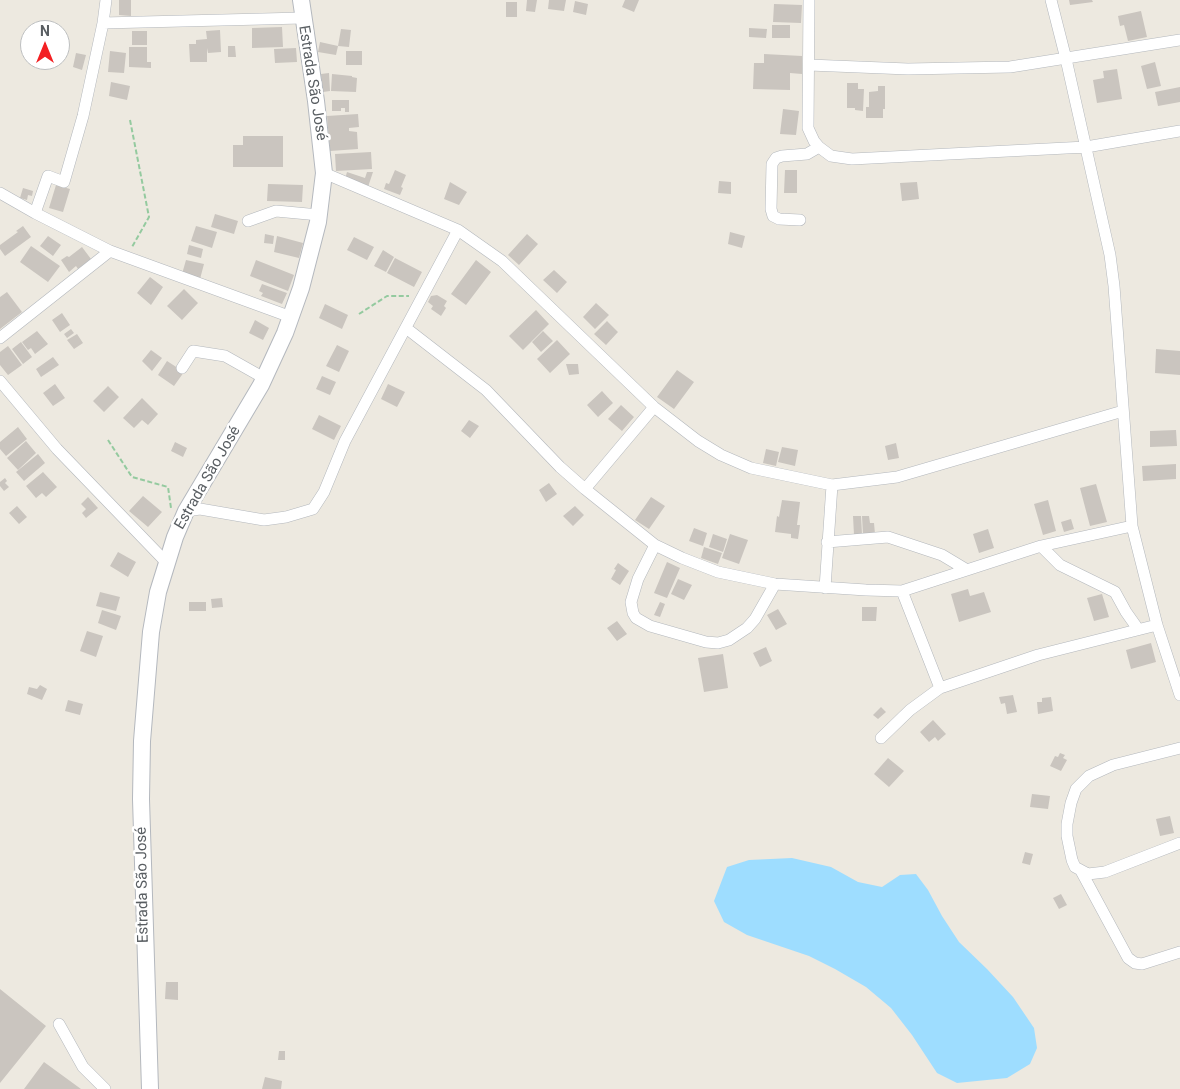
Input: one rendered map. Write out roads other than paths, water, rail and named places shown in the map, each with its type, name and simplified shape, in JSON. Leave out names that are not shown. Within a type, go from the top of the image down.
[{"type":"street","points":[[35,213],[48,176],[64,182],[83,116],[106,0]]},
{"type":"street","name":"Estrada São José","points":[[150,1089],[141,799],[142,741],[151,632],[158,592],[179,512],[240,422],[264,378],[291,317],[301,288],[319,215],[324,174],[316,101],[302,18],[301,0]]},
{"type":"street","points":[[809,0],[808,128],[818,147],[831,156],[852,159],[1086,147],[1180,131]]},
{"type":"street","points":[[1051,0],[1110,255],[1132,526],[1157,625],[1180,695]]},
{"type":"street","points":[[102,23],[302,18]]},
{"type":"street","points":[[809,65],[953,69],[1010,67],[1180,40]]},
{"type":"street","points":[[800,220],[779,219],[773,216],[771,209],[772,164],[776,158],[807,154],[818,147]]},
{"type":"street","points":[[324,174],[458,230],[502,261],[654,407],[698,441],[721,455],[751,468],[832,486],[897,476],[1123,411]]},
{"type":"street","points":[[0,192],[35,213],[110,251],[291,317]]},
{"type":"street","points":[[248,221],[276,211],[319,215]]},
{"type":"street","points":[[179,512],[200,509],[264,520],[286,517],[313,509],[324,492],[346,441],[458,230]]},
{"type":"street","points":[[0,338],[110,251]]},
{"type":"street","points":[[406,328],[486,390],[560,467],[585,490],[655,545],[718,572],[775,584],[902,591],[1041,546],[1132,526]]},
{"type":"street","points":[[182,368],[193,351],[225,356],[264,378]]},
{"type":"street","points":[[0,381],[57,449],[166,562]]},
{"type":"street","points":[[585,490],[654,407]]},
{"type":"street","points":[[825,588],[832,486]]},
{"type":"street","points":[[827,542],[888,537],[942,555],[967,570]]},
{"type":"street","points":[[655,545],[638,579],[631,602],[636,618],[658,629],[706,642],[718,643],[729,640],[747,628],[775,584]]},
{"type":"street","points":[[1041,546],[1060,565],[1116,592],[1126,612],[1138,629]]},
{"type":"street","points":[[902,591],[940,688]]},
{"type":"street","points":[[882,738],[910,710],[940,688],[1038,655],[1157,625]]},
{"type":"street","points":[[1180,748],[1100,770],[1089,776],[1076,789],[1069,812],[1067,836],[1075,867],[1088,874],[1105,872],[1180,843]]},
{"type":"street","points":[[1081,871],[1128,958],[1135,963],[1142,964],[1180,952]]},
{"type":"street","points":[[59,1024],[83,1067],[105,1089]]},
{"type":"water","points":[[792,858],[831,867],[858,882],[882,887],[900,875],[916,874],[928,890],[959,942],[1013,997],[1034,1028],[1037,1048],[1030,1064],[1007,1078],[957,1083],[937,1073],[912,1035],[891,1008],[866,987],[809,956],[747,935],[724,922],[714,901],[727,867],[749,860]]}]
